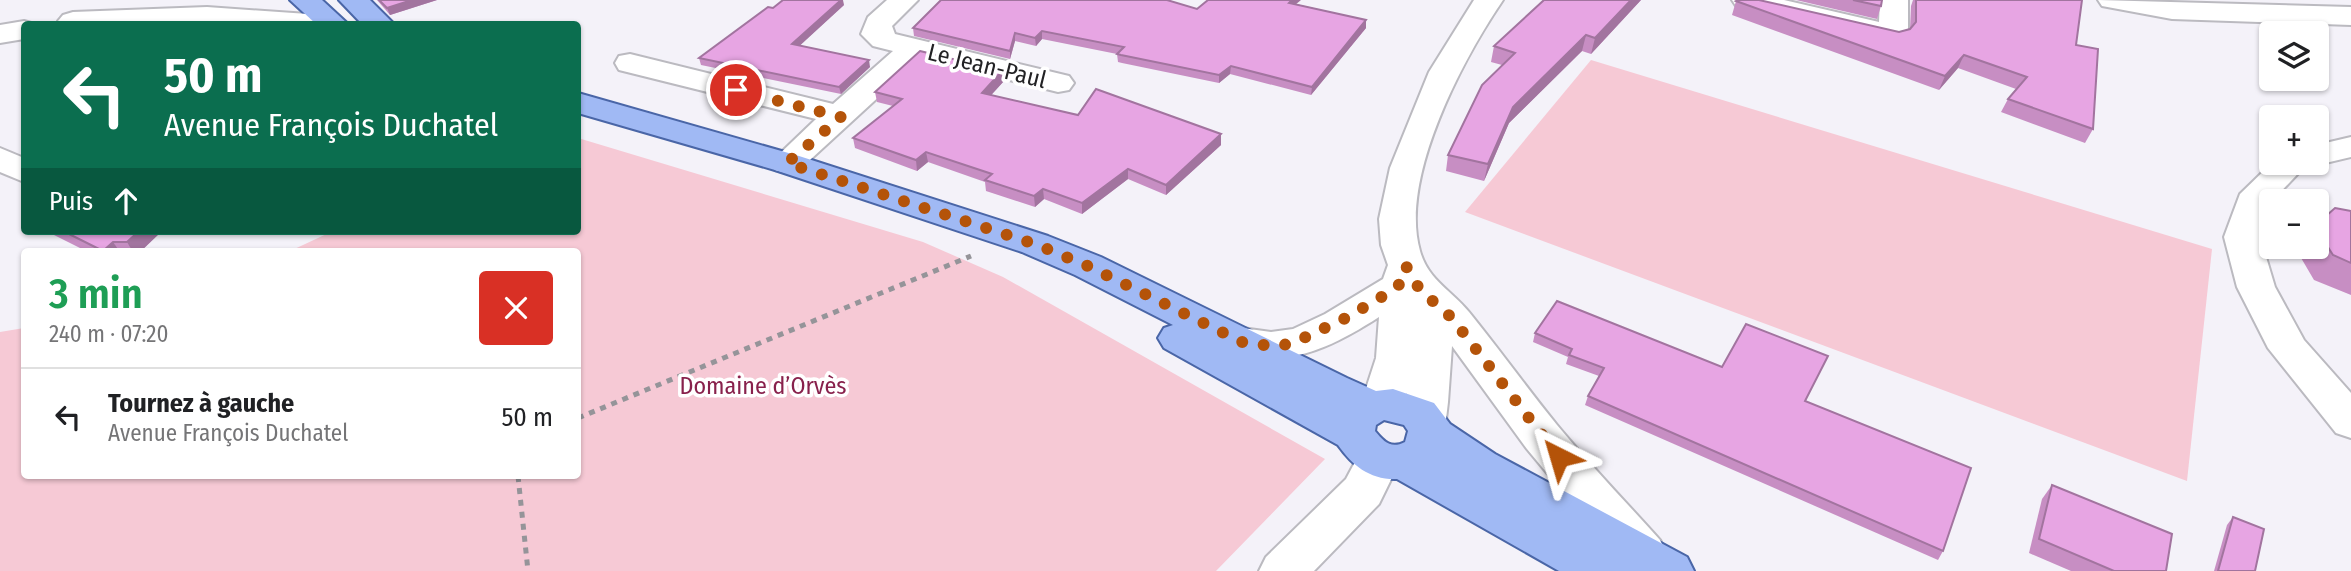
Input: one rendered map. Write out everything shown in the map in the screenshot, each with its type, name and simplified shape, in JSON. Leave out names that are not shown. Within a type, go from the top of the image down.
[{"type":"main road","points":[[353,0],[376,21]]},
{"type":"main road","points":[[312,7],[329,21]]},
{"type":"main road","points":[[581,104],[787,163],[1045,248],[1242,342],[1332,389],[1392,431]]},
{"type":"main road","points":[[910,205],[996,243],[1392,431],[1639,566]]},
{"type":"street","points":[[69,21],[135,0]]},
{"type":"street","name":"Le Jean-Paul","points":[[904,0],[878,23],[876,34],[884,40],[1058,83]]},
{"type":"street","points":[[1283,571],[1363,491],[1434,350],[1433,331],[1408,281],[1397,218],[1405,177],[1445,67],[1460,38],[1486,0]]},
{"type":"street","points":[[1746,0],[1893,34],[1894,0]]},
{"type":"street","points":[[2112,0],[2172,10],[2351,16]]},
{"type":"street","points":[[81,21],[196,8],[240,17],[312,7]]},
{"type":"street","points":[[0,34],[21,30]]},
{"type":"street","name":"Le Jean-Paul","points":[[787,163],[915,48]]},
{"type":"street","points":[[630,63],[841,117]]},
{"type":"street","points":[[2329,152],[2351,147]]},
{"type":"street","points":[[0,158],[21,170]]},
{"type":"street","points":[[2278,175],[2258,194],[2242,237],[2256,287],[2288,348],[2351,422]]},
{"type":"street","points":[[1242,342],[1272,346],[1291,344],[1346,318],[1408,281]]},
{"type":"street","points":[[1408,281],[1452,318],[1639,566]]},
{"type":"path","points":[[581,417],[940,271],[996,243]]},
{"type":"path","points":[[518,479],[528,571]]},
{"type":"green space","points":[[1591,60],[2212,249],[2187,481],[1465,212]]},
{"type":"green space","name":"Domaine d’Orvès","points":[[581,139],[923,242],[1003,277],[1325,459],[1216,571],[0,571],[0,332],[21,328],[21,479],[581,479],[581,248],[297,248],[324,235],[581,235]]},
{"type":"building","points":[[379,0],[412,0],[387,8]]},
{"type":"building","points":[[783,0],[841,0],[792,44],[869,60],[839,87],[699,58],[768,7],[773,8]]},
{"type":"building","points":[[941,0],[1167,0],[1197,9],[1208,0],[1292,0],[1289,3],[1366,20],[1312,87],[1231,66],[1219,75],[1121,55],[1117,54],[1124,47],[1042,31],[1035,38],[1015,33],[1010,51],[913,28]]},
{"type":"building","points":[[1544,0],[1631,0],[1595,38],[1586,35],[1513,107],[1488,164],[1448,155],[1482,85],[1515,53],[1494,46]]},
{"type":"building","points":[[1759,0],[1899,32],[1910,29],[1916,22],[1916,0],[2082,0],[2076,45],[2098,49],[2093,129],[2008,99],[2027,77],[1964,55],[1945,76],[1736,1]]},
{"type":"building","points":[[1853,0],[1882,0],[1881,6]]},
{"type":"building","points":[[920,51],[1002,71],[982,93],[1078,115],[1096,89],[1221,134],[1166,185],[1128,169],[1082,203],[1043,189],[1034,196],[985,180],[992,174],[926,152],[916,160],[853,138],[902,99],[875,92]]},
{"type":"building","points":[[2335,208],[2351,211],[2351,263],[2333,255],[2329,249],[2329,213]]},
{"type":"building","points":[[71,235],[135,235],[127,242],[113,242],[106,248],[97,248]]},
{"type":"building","points":[[1557,301],[1722,367],[1746,324],[1828,356],[1805,401],[1971,468],[1943,551],[1588,396],[1604,368],[1569,355],[1572,349],[1535,333]]},
{"type":"building","points":[[2052,485],[2172,534],[2166,571],[2114,571],[2039,539]]},
{"type":"building","points":[[2233,517],[2264,529],[2255,571],[2218,571]]},
{"type":"route","points":[[736,90],[841,117],[787,163],[1035,244],[1088,266],[1242,342],[1272,346],[1291,344],[1316,334],[1398,287],[1406,266],[1420,290],[1452,318],[1559,457]]}]
